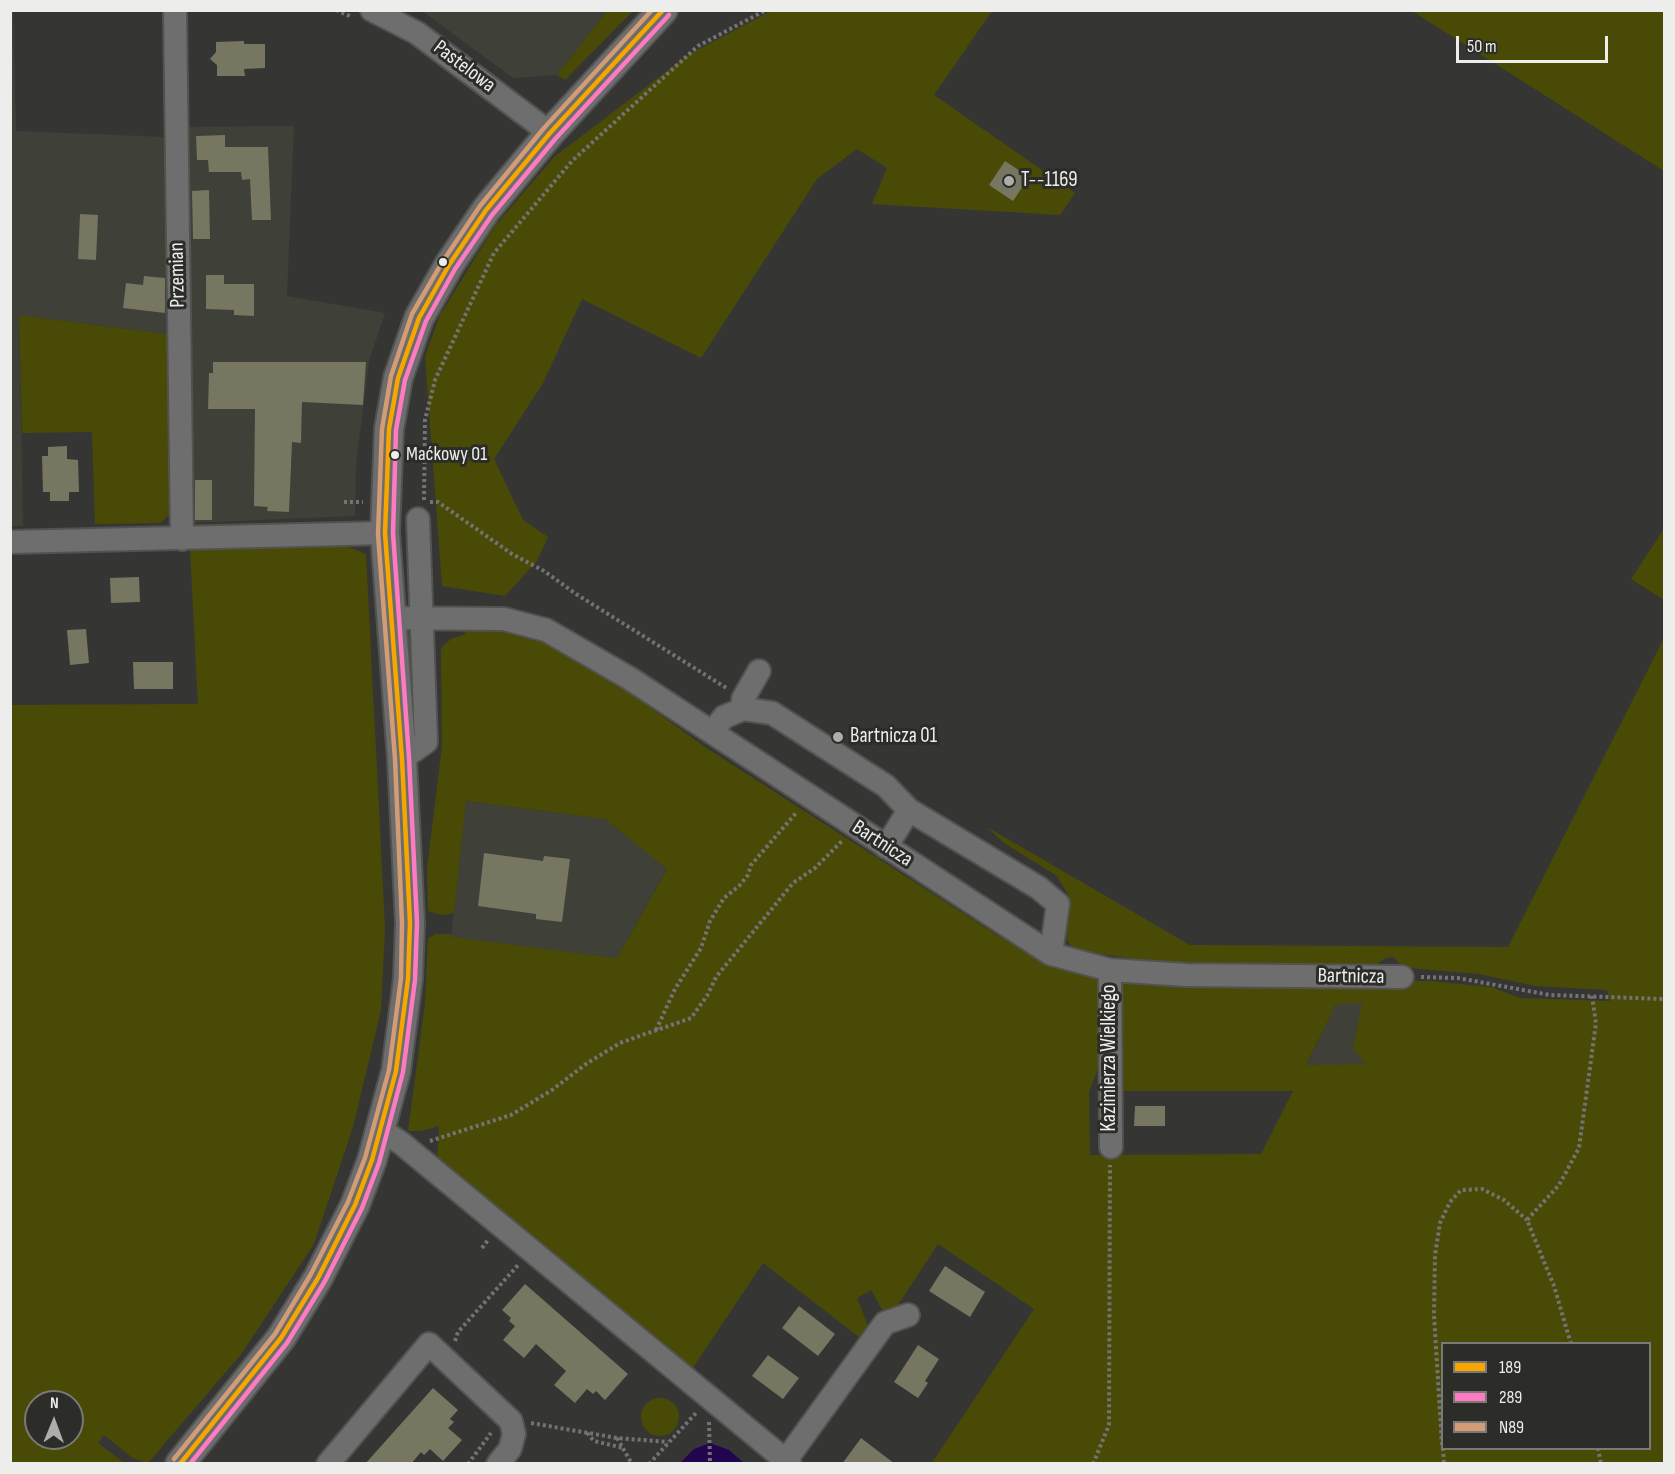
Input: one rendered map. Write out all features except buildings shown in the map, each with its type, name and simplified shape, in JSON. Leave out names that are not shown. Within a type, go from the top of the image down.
[{"type":"main road","points":[[180,1464],[281,1338],[318,1278],[355,1204],[381,1130],[396,1071],[408,979],[410,923],[402,759],[385,533],[389,429],[398,378],[419,318],[449,265],[486,210],[550,132],[663,10]]},
{"type":"street","name":"Przemian","points":[[175,10],[182,539]]},
{"type":"street","name":"Pastelowa","points":[[372,10],[425,38],[550,132]]},
{"type":"street","points":[[402,759],[426,742],[418,519]]},
{"type":"street","points":[[10,542],[385,533]]},
{"type":"street","name":"Bartnicza","points":[[391,618],[504,620],[546,630],[629,678],[1051,954],[1110,970],[1186,975],[1402,977]]},
{"type":"street","points":[[712,732],[724,717],[743,704],[759,670]]},
{"type":"street","points":[[743,704],[772,713],[886,786],[909,810],[1039,888],[1058,904],[1051,954]]},
{"type":"street","points":[[886,847],[909,810]]},
{"type":"street","name":"Kazimierza Wielkiego","points":[[1110,970],[1110,1147]]},
{"type":"street","points":[[381,1130],[406,1148],[788,1462],[885,1323],[908,1315]]},
{"type":"street","points":[[328,1464],[429,1344],[501,1423],[514,1434],[510,1449],[498,1464]]},
{"type":"path","points":[[743,704],[544,571],[512,554],[438,502],[424,502],[425,420],[435,380],[474,291],[494,253],[528,209],[572,161],[698,46],[766,10]]},
{"type":"path","points":[[344,502],[359,502]]},
{"type":"path","points":[[656,1030],[675,989],[701,948],[710,921],[724,898],[739,886],[775,835],[811,798]]},
{"type":"path","points":[[406,1148],[511,1115],[620,1043],[691,1018],[707,996],[716,977],[793,883],[815,868],[856,827]]},
{"type":"path","points":[[1431,977],[1458,978],[1550,995],[1665,999]]},
{"type":"path","points":[[1527,1220],[1560,1185],[1580,1148],[1596,1023],[1592,996]]},
{"type":"path","points":[[1092,1464],[1109,1425],[1110,1147]]},
{"type":"path","points":[[1441,1418],[1434,1315],[1436,1255],[1440,1223],[1450,1202],[1461,1190],[1482,1190],[1504,1200],[1527,1220],[1554,1286],[1570,1342]]},
{"type":"path","points":[[482,1248],[489,1239]]},
{"type":"path","points":[[456,1348],[458,1332],[519,1264]]},
{"type":"path","points":[[649,1464],[695,1412],[702,1415]]},
{"type":"path","points":[[708,1418],[717,1425]]},
{"type":"path","points":[[468,1464],[501,1423],[668,1442]]},
{"type":"path","points":[[586,1432],[594,1441],[624,1448]]},
{"type":"path","points":[[709,1436],[710,1464]]},
{"type":"path","points":[[617,1438],[632,1464]]},
{"type":"shaded area","points":[[10,11],[13,11],[16,131],[166,137],[173,335],[19,315],[23,526],[11,526]]},
{"type":"shaded area","points":[[422,11],[607,11],[557,75],[513,78]]},
{"type":"shaded area","points":[[607,11],[633,11],[565,80],[557,75]]},
{"type":"shaded area","points":[[771,11],[992,11],[934,95],[1075,193],[1060,215],[872,204],[887,168],[857,149],[817,179],[701,358],[582,299],[543,383],[494,459],[523,520],[548,537],[537,561],[505,596],[442,586],[425,356],[440,315],[495,226],[554,157],[688,55]]},
{"type":"shaded area","points":[[1412,11],[1664,11],[1664,171]]},
{"type":"shaded area","points":[[294,126],[287,296],[385,313],[369,361],[356,464],[355,516],[189,523],[184,127]]},
{"type":"shaded area","points":[[19,315],[173,335],[175,508],[161,523],[95,524],[92,432],[22,433]]},
{"type":"shaded area","points":[[1664,529],[1664,600],[1631,579]]},
{"type":"shaded area","points":[[336,542],[366,554],[385,929],[381,1010],[353,1127],[314,1244],[242,1353],[148,1463],[134,1459],[104,1435],[98,1443],[124,1463],[11,1464],[11,705],[198,704],[190,548]]},
{"type":"shaded area","points":[[491,629],[532,636],[564,651],[630,693],[705,747],[1000,937],[1040,959],[1102,978],[1105,1050],[1089,1092],[1090,1155],[1261,1154],[1293,1091],[1120,1091],[1120,979],[1390,990],[1412,981],[1429,981],[1491,987],[1520,998],[1610,1001],[1607,990],[1535,986],[1479,974],[1409,968],[1400,965],[1394,957],[1386,958],[1370,969],[1174,967],[1156,962],[1074,950],[1067,940],[1069,896],[1057,876],[1004,843],[987,827],[1190,945],[1508,947],[1664,638],[1664,1463],[932,1463],[1034,1309],[938,1244],[896,1308],[883,1311],[871,1290],[857,1298],[868,1326],[859,1337],[763,1263],[690,1372],[437,1161],[439,1126],[421,1131],[408,1131],[425,1004],[428,938],[436,934],[451,934],[452,937],[617,958],[667,869],[605,819],[466,801],[454,913],[442,915],[428,911],[427,869],[442,746],[441,648],[451,639],[465,634],[465,630]],"holes":[[[1362,1003],[1353,1048],[1365,1064],[1306,1065],[1336,1004]]]},
{"type":"shaded area","points":[[466,801],[605,819],[667,868],[617,958],[451,937]]},
{"type":"shaded area","points":[[1363,1002],[1353,1048],[1366,1064],[1306,1066],[1336,1004]]},
{"type":"shaded area","points":[[660,1398],[673,1404],[679,1417],[673,1430],[660,1436],[647,1430],[641,1417],[647,1404]]},
{"type":"shaded area","points":[[710,1443],[729,1450],[744,1463],[680,1463],[694,1449]]},
{"type":"transit line","name":"N89","points":[[174,1459],[275,1334],[311,1274],[348,1202],[365,1158],[389,1070],[401,978],[402,923],[395,759],[378,534],[382,429],[391,376],[412,314],[443,261],[480,206],[544,128],[652,10]]},
{"type":"transit line","name":"189","points":[[180,1464],[281,1338],[318,1278],[355,1205],[372,1160],[396,1071],[408,979],[410,923],[402,759],[385,533],[389,429],[398,378],[419,318],[449,265],[486,210],[550,133],[663,10]]},
{"type":"transit line","name":"289","points":[[190,1464],[287,1343],[325,1281],[362,1208],[379,1163],[403,1072],[415,980],[417,923],[409,758],[393,533],[396,430],[405,380],[426,321],[455,269],[492,215],[556,138],[669,15]]},
{"type":"place","name":"T--1169","points":[[1009,181]]},
{"type":"place","name":"Maćkowy 01","points":[[395,455]]},
{"type":"place","name":"Bartnicza 01","points":[[838,737]]}]
